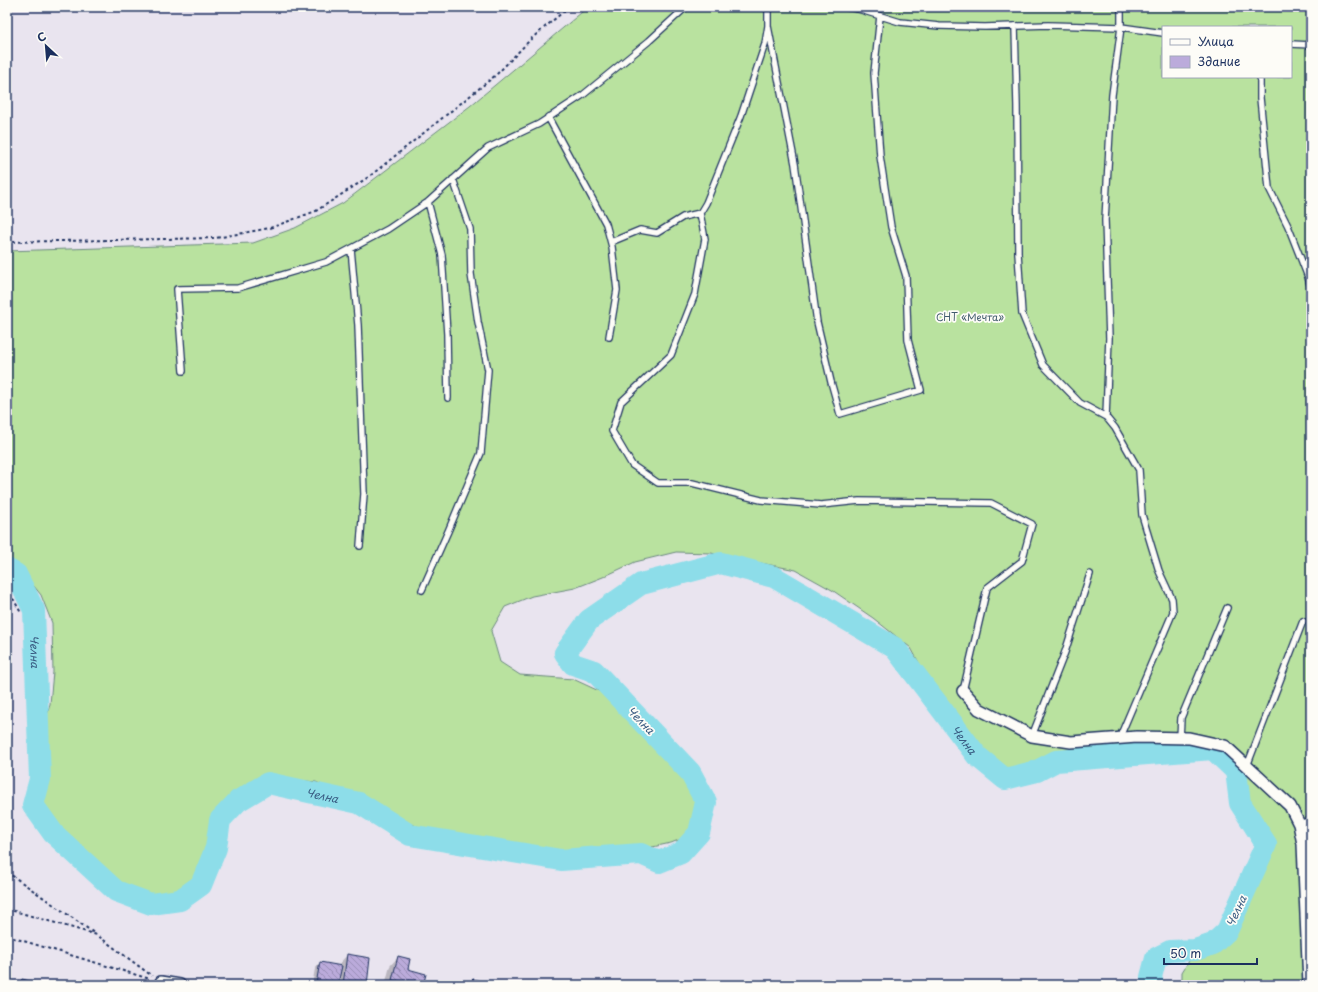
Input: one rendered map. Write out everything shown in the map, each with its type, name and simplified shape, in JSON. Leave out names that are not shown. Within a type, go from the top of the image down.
[{"type":"street","points":[[962,691],[979,709],[1032,736],[1071,742],[1137,737],[1189,738],[1225,746],[1290,806],[1299,824],[1303,844],[1308,903],[1309,985]]},
{"type":"street","points":[[161,982],[180,985]]},
{"type":"lane","points":[[183,372],[177,288],[238,288],[326,262],[388,229],[428,202],[488,148],[539,124],[583,95],[650,41],[686,7]]},
{"type":"lane","points":[[768,7],[768,26],[765,44],[741,116],[706,203],[700,213],[705,239],[695,294],[671,355],[621,402],[612,431],[632,465],[658,483],[692,483],[761,500],[821,505],[859,501],[991,503],[1032,524],[1022,561],[988,588],[962,691]]},
{"type":"lane","points":[[846,7],[858,9],[900,22],[940,26],[1048,25],[1121,27],[1162,33]]},
{"type":"lane","points":[[1106,418],[1109,338],[1105,220],[1112,95],[1121,27],[1121,7]]},
{"type":"lane","points":[[768,26],[795,164],[817,322],[840,414],[921,390],[908,340],[906,276],[891,227],[880,156],[874,73],[880,16]]},
{"type":"lane","points":[[1015,26],[1018,253],[1022,314],[1043,365],[1080,403],[1106,418],[1115,428],[1139,470],[1142,515],[1159,571],[1172,599],[1173,612],[1119,739]]},
{"type":"lane","points":[[1292,44],[1311,45]]},
{"type":"lane","points":[[1260,78],[1260,98],[1269,188],[1288,226],[1308,277],[1311,289]]},
{"type":"lane","points":[[548,117],[606,224],[611,242],[617,290],[609,337]]},
{"type":"lane","points":[[422,590],[450,529],[481,453],[488,370],[478,322],[471,274],[470,229],[453,179]]},
{"type":"lane","points":[[428,202],[442,255],[447,334],[448,398]]},
{"type":"lane","points":[[611,242],[640,230],[657,233],[683,217],[700,213]]},
{"type":"lane","points":[[351,249],[358,325],[364,494],[360,546]]},
{"type":"lane","points":[[1032,736],[1065,652],[1090,574]]},
{"type":"lane","points":[[1180,738],[1181,718],[1227,608]]},
{"type":"lane","points":[[1247,766],[1303,621]]},
{"type":"lane","points":[[1299,824],[1311,820]]},
{"type":"path","points":[[7,242],[216,238],[270,228],[316,211],[370,176],[496,76],[532,38],[569,7]]},
{"type":"path","points":[[7,596],[14,600],[21,613]]},
{"type":"path","points":[[7,872],[161,982]]},
{"type":"path","points":[[7,909],[97,935]]},
{"type":"path","points":[[7,936],[161,982]]},
{"type":"green space","name":"СНТ «Мечта»","points":[[588,7],[1311,7],[1311,985],[1182,985],[1182,972],[1199,945],[1224,925],[1249,884],[1258,849],[1256,811],[1236,774],[1223,761],[1201,753],[1161,755],[1076,767],[1002,773],[988,766],[969,746],[935,692],[911,648],[873,618],[832,590],[796,570],[711,553],[676,552],[635,562],[575,588],[532,596],[505,607],[491,631],[500,662],[520,675],[573,679],[614,698],[647,716],[662,730],[679,756],[702,782],[708,793],[708,813],[694,834],[671,843],[629,852],[556,855],[460,841],[385,815],[316,782],[286,779],[266,789],[238,809],[226,822],[212,878],[196,892],[178,902],[155,900],[132,892],[95,866],[50,827],[37,810],[35,802],[45,791],[48,776],[45,749],[45,723],[50,704],[53,672],[52,623],[41,595],[7,556],[7,251],[253,243],[295,228],[343,203],[470,106]]},
{"type":"building","points":[[347,954],[370,958],[367,985],[343,985]]},
{"type":"building","points":[[398,956],[410,959],[408,969],[426,974],[424,982],[431,983],[430,985],[402,985],[403,982],[392,980]]},
{"type":"building","points":[[320,962],[342,966],[338,984],[316,984]]},
{"type":"building","points":[[22,979],[45,985],[20,985]]},
{"type":"building","points":[[473,979],[496,984],[496,985],[471,985]]},
{"type":"waterway","name":"Челна","points":[[7,569],[16,574],[34,610],[40,779],[33,805],[53,833],[116,891],[151,904],[180,900],[201,885],[216,848],[220,820],[238,801],[268,783],[359,803],[410,835],[561,860],[641,854],[659,862],[681,853],[699,833],[706,802],[690,772],[594,671],[573,664],[565,653],[589,620],[641,584],[721,563],[774,577],[895,648],[977,756],[1005,779],[1037,771],[1056,761],[1213,749],[1236,771],[1240,803],[1266,844],[1227,931],[1213,944],[1195,950],[1170,951],[1156,958],[1151,977],[1153,985]]}]
